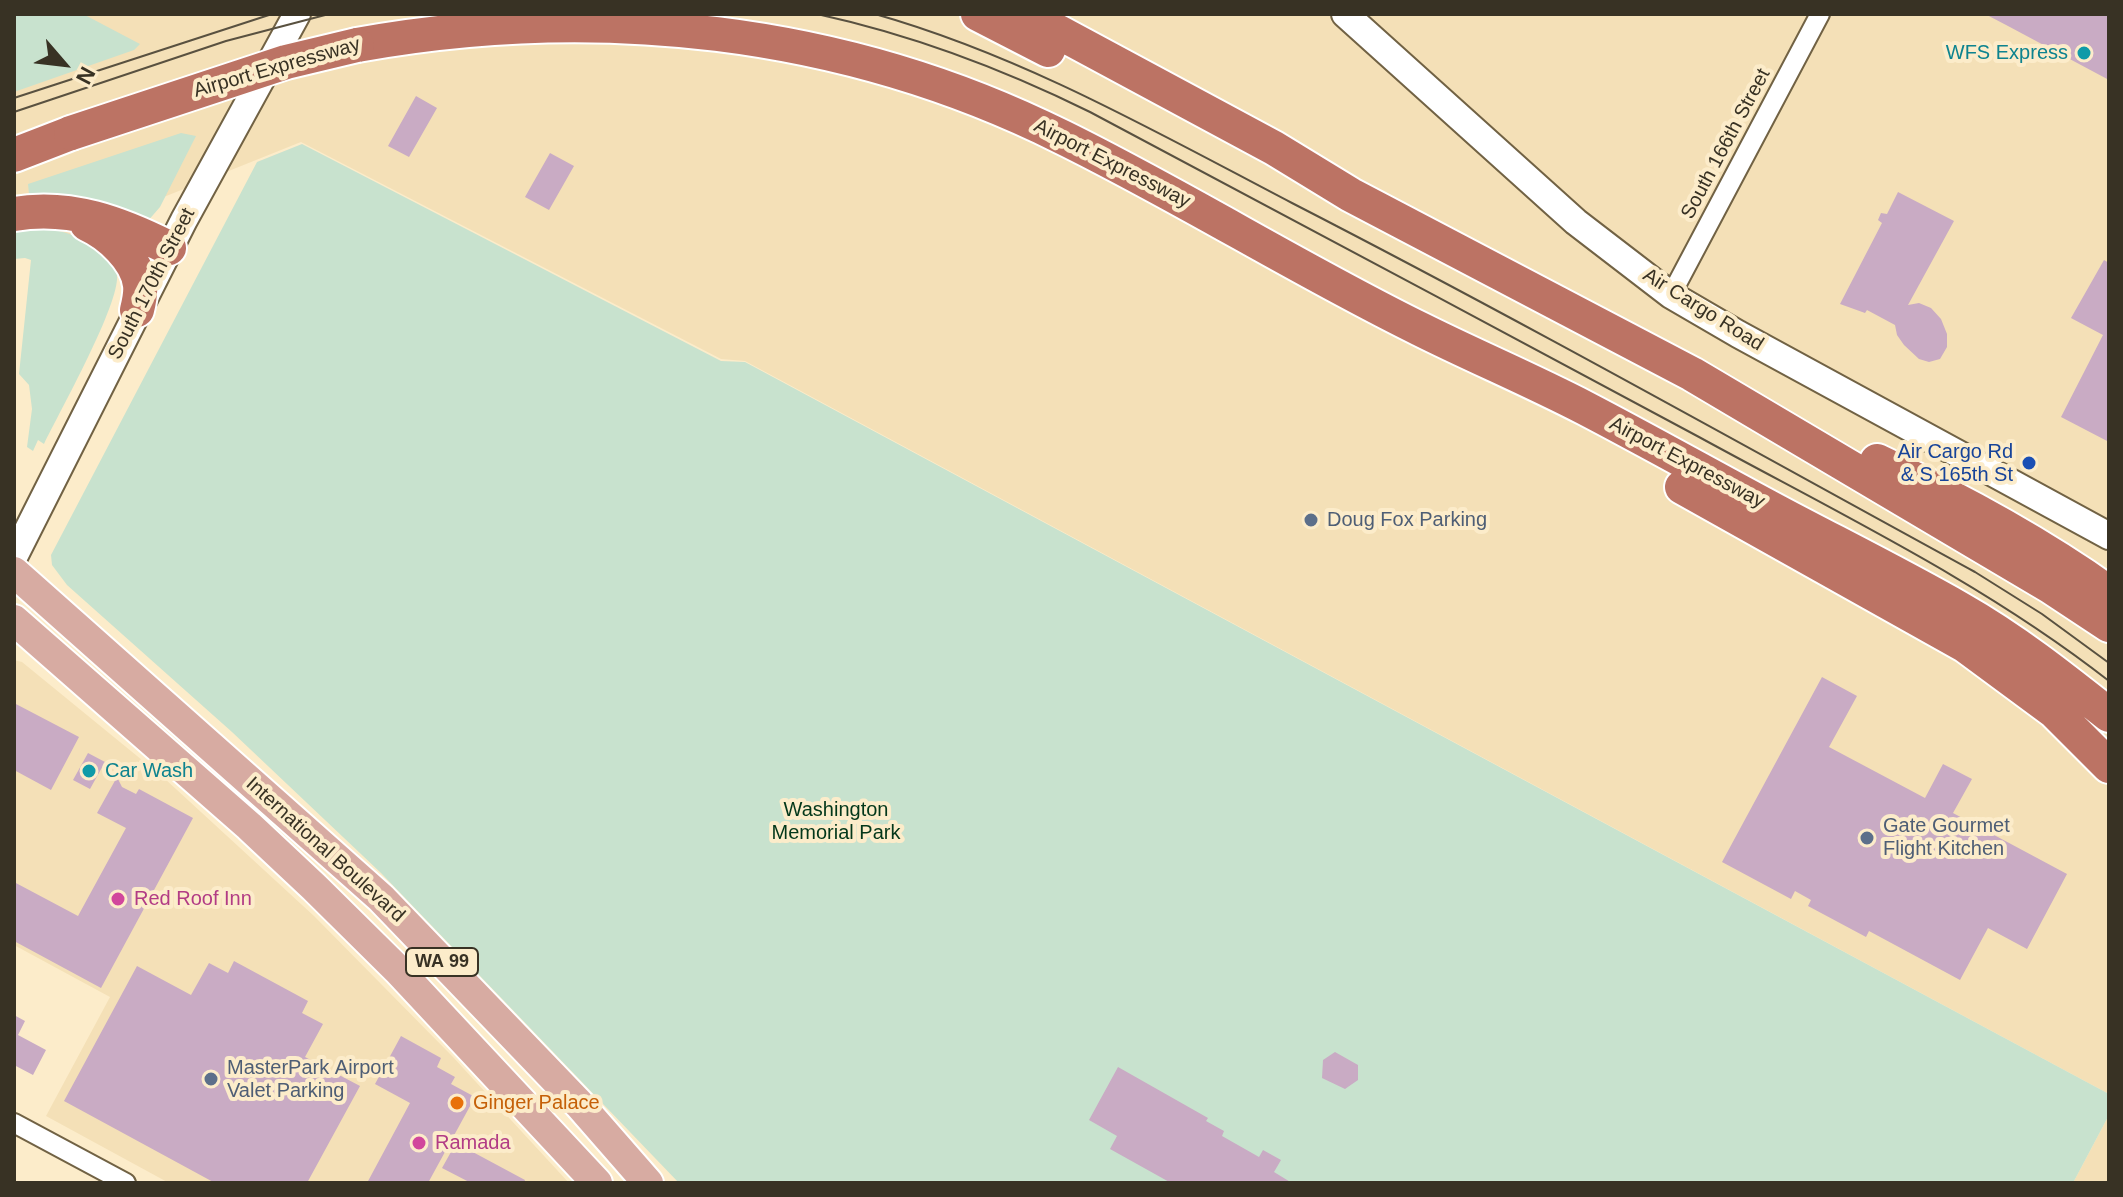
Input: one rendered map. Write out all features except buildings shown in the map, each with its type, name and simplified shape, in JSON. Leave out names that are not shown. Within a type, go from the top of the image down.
[{"type":"highway","points":[[978,14],[1266,165],[1351,195]]},
{"type":"highway","points":[[1025,14],[1274,148],[1351,195],[1692,374],[1955,498],[2071,566],[2109,593]]},
{"type":"highway","name":"Airport Expressway","points":[[14,155],[286,62],[357,45],[469,28],[623,24],[738,36],[872,64],[958,92],[1062,136],[1415,327],[1582,406],[1963,610],[2050,668],[2109,715]]},
{"type":"highway","points":[[14,141],[71,133]]},
{"type":"highway","points":[[61,213],[96,228],[115,242],[137,273],[140,285],[137,310]]},
{"type":"highway","points":[[14,214],[61,213],[110,221],[169,248]]},
{"type":"highway","points":[[1415,327],[1570,427],[1966,646],[2054,711],[2109,766]]},
{"type":"highway","points":[[1692,374],[2050,586],[2109,625]]},
{"type":"main road","name":"International Boulevard","points":[[14,572],[381,898],[579,1104],[648,1183]]},
{"type":"main road","name":"International Boulevard","points":[[14,620],[314,887],[398,970],[584,1179]]},
{"type":"main road","points":[[584,1179],[604,1170],[631,1183]]},
{"type":"street","name":"South 170th Street","points":[[14,557],[169,248],[297,14]]},
{"type":"street","name":"Air Cargo Road","points":[[1345,14],[1576,222],[1671,295],[2109,536]]},
{"type":"street","name":"South 166th Street","points":[[1671,295],[1820,14]]},
{"type":"street","points":[[14,1123],[126,1183]]},
{"type":"shaded area","points":[[14,14],[2109,14],[2109,1094],[745,361],[721,359],[301,142],[14,257]]},
{"type":"shaded area","points":[[14,660],[22,662],[164,778],[314,916],[453,1057],[569,1183],[169,1183],[46,1116],[110,997],[14,945]]},
{"type":"shaded area","points":[[2109,1115],[2109,1183],[2073,1183]]},
{"type":"green space","points":[[14,14],[83,14],[140,44],[134,50],[14,92]]},
{"type":"green space","points":[[181,133],[196,136],[160,207],[147,222],[55,195],[29,194],[28,184]]},
{"type":"green space","name":"Washington Memorial Park","points":[[302,144],[721,361],[745,362],[2109,1094],[2109,1115],[2073,1183],[679,1183],[381,873],[232,732],[67,585],[52,565],[51,555],[257,162]]},
{"type":"green space","points":[[45,228],[89,242],[108,257],[117,275],[109,309],[88,358],[44,444],[38,440],[33,451],[27,447],[32,409],[29,385],[19,374],[31,260],[14,259],[14,229]]},
{"type":"tram line","points":[[14,98],[272,14]]},
{"type":"tram line","points":[[14,112],[226,41],[329,14]]},
{"type":"tram line","points":[[817,14],[888,32],[957,55],[1090,112],[1909,551],[2012,612],[2109,681]]},
{"type":"tram line","points":[[875,14],[983,51],[1088,98],[1190,149],[1635,385],[1975,572],[2042,614],[2109,663]]},
{"type":"place","name":"WFS Express","points":[[2084,53]]},
{"type":"place","name":"Air Cargo Rd & S 165th St","points":[[2029,463]]},
{"type":"place","name":"Doug Fox Parking","points":[[1311,520]]},
{"type":"place","name":"Car Wash","points":[[89,771]]},
{"type":"place","name":"Gate Gourmet Flight Kitchen","points":[[1867,838]]},
{"type":"place","name":"Red Roof Inn","points":[[118,899]]},
{"type":"place","name":"MasterPark Airport Valet Parking","points":[[211,1079]]},
{"type":"place","name":"Ginger Palace","points":[[457,1103]]},
{"type":"place","name":"Ramada","points":[[419,1143]]}]
